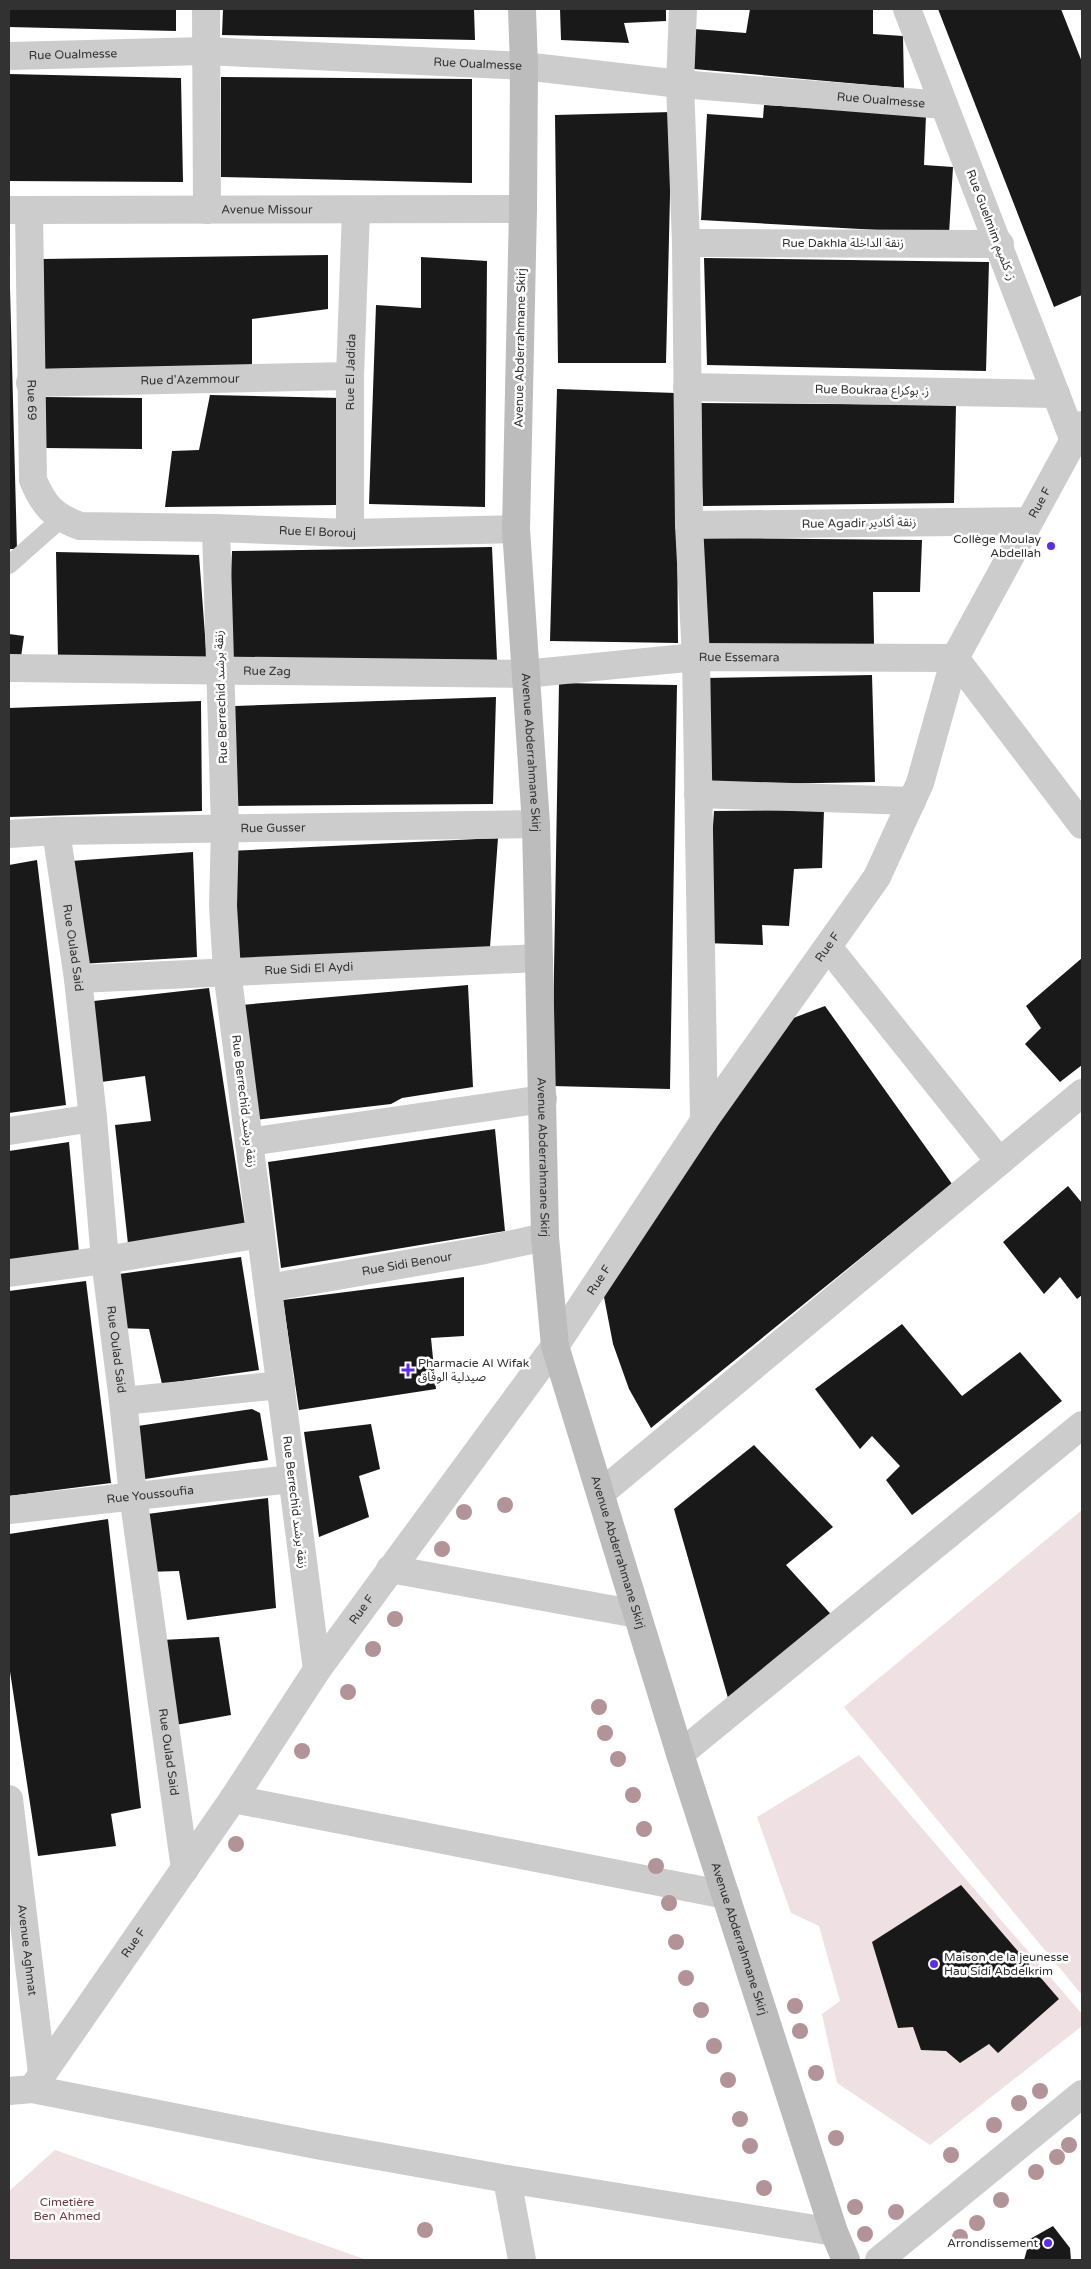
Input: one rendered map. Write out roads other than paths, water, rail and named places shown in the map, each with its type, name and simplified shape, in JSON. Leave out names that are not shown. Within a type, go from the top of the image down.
[{"type":"street","points":[[206,9],[207,210]]},
{"type":"street","name":"Avenue Abderrahmane Skirj","points":[[522,9],[524,66],[523,209],[516,529],[524,674],[536,824],[545,1237],[555,1346],[680,1754],[834,2232],[846,2260]]},
{"type":"street","points":[[682,9],[680,84],[686,242],[689,525],[696,657],[704,1121]]},
{"type":"street","name":"Rue Guelmim ز. كلميم","points":[[907,9],[1000,244],[1056,394],[1078,433]]},
{"type":"street","name":"Rue Oualmesse","points":[[9,56],[206,51],[524,66],[680,84],[944,105]]},
{"type":"street","name":"Avenue Missour","points":[[19,210],[523,209]]},
{"type":"street","name":"Rue 69","points":[[19,210],[30,383],[33,480],[40,499],[61,519],[80,526],[120,527]]},
{"type":"street","name":"Rue El Jadida","points":[[350,533],[350,376],[356,210]]},
{"type":"street","name":"Rue Dakhla زنقة الداخلة","points":[[686,242],[1000,244]]},
{"type":"street","name":"Rue d'Azemmour","points":[[30,383],[350,376]]},
{"type":"street","name":"Rue Boukraa ز. بوكراع","points":[[687,387],[1056,394]]},
{"type":"street","name":"Rue F","points":[[28,2084],[185,1869],[318,1670],[390,1569],[555,1346],[704,1121],[878,877],[920,783],[955,658],[1078,433]]},
{"type":"street","name":"Rue Agadir زنقة أكادير","points":[[689,525],[1029,521]]},
{"type":"street","name":"Rue El Borouj","points":[[120,527],[216,528],[350,533],[516,529]]},
{"type":"street","name":"Rue Berrechid زنقة برشىد","points":[[216,528],[225,828],[223,906],[227,971],[318,1670]]},
{"type":"street","name":"Rue Essemara","points":[[524,674],[696,657],[955,658]]},
{"type":"street","points":[[955,658],[1082,825]]},
{"type":"street","name":"Rue Zag","points":[[9,668],[524,674]]},
{"type":"street","points":[[698,794],[912,801]]},
{"type":"street","name":"Rue Gusser","points":[[9,834],[56,831],[536,824]]},
{"type":"street","name":"Rue Oulad Said","points":[[56,831],[78,978],[93,1118],[104,1260],[123,1401],[133,1495],[185,1869]]},
{"type":"street","points":[[828,947],[999,1161]]},
{"type":"street","name":"Rue Sidi El Aydi","points":[[78,978],[539,958]]},
{"type":"street","points":[[601,1493],[1082,1093]]},
{"type":"street","points":[[249,1142],[543,1099]]},
{"type":"street","points":[[9,1131],[93,1118]]},
{"type":"street","points":[[9,1273],[104,1260],[261,1234]]},
{"type":"street","name":"Rue Sidi Benour","points":[[268,1288],[480,1251],[545,1237]]},
{"type":"street","points":[[123,1401],[281,1385]]},
{"type":"street","points":[[680,1754],[1082,1425]]},
{"type":"street","name":"Rue Youssoufia","points":[[9,1510],[292,1479]]},
{"type":"street","points":[[390,1569],[637,1614]]},
{"type":"street","name":"Avenue Aghmat","points":[[9,1799],[28,2084]]},
{"type":"street","points":[[233,1799],[726,1896]]},
{"type":"street","points":[[28,2084],[316,2145],[507,2179],[834,2232]]},
{"type":"street","points":[[879,2260],[1082,2094]]},
{"type":"street","points":[[507,2179],[522,2260]]},
{"type":"lane","points":[[9,565],[61,519]]},
{"type":"place","name":"Collège Moulay Abdellah","points":[[1051,546]]},
{"type":"place","name":"Pharmacie Al Wifak صيدلية الوفاق","points":[[408,1370]]},
{"type":"place","name":"Maison de la jeunesse Hau Sidi Abdelkrim","points":[[934,1964]]},
{"type":"place","name":"Arrondissement","points":[[1048,2243]]},
{"type":"park label","name":"Cimetière Ben Ahmed","points":[[67,2209]]}]
